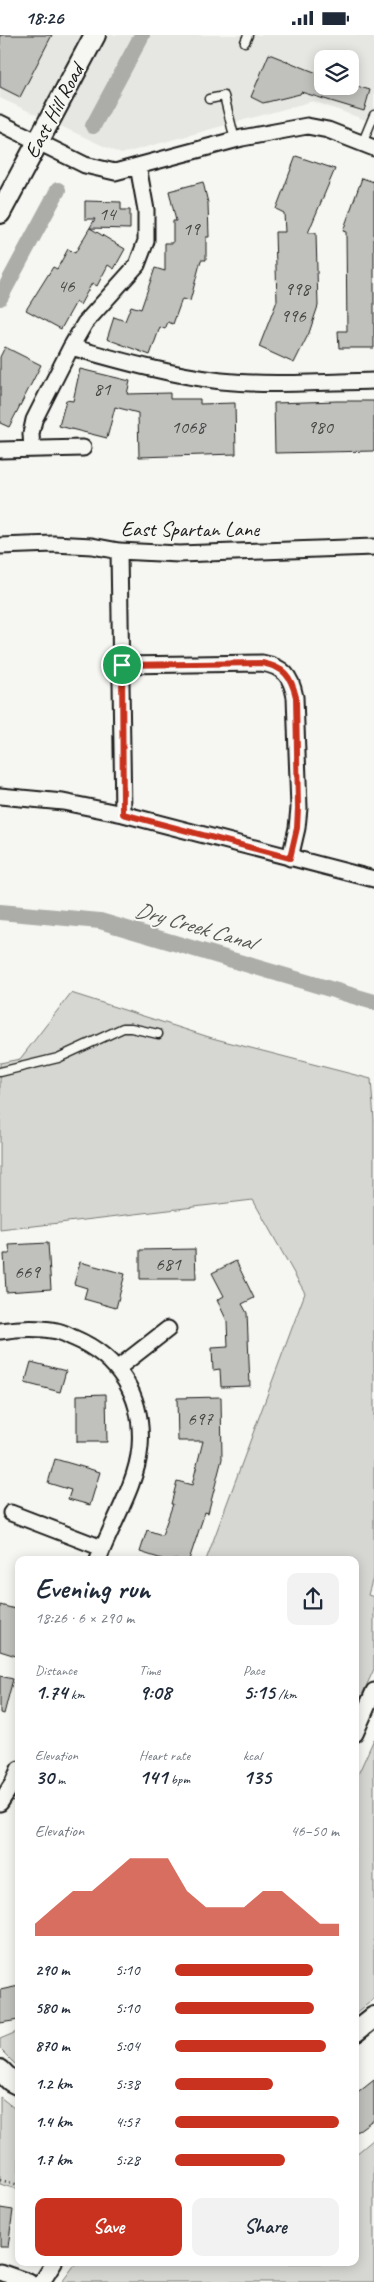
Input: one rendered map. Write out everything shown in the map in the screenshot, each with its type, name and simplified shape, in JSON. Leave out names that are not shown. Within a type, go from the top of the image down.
[{"type":"street","name":"East Hill Road","points":[[0,213],[95,35]]},
{"type":"street","points":[[0,123],[84,165],[115,172],[286,128],[307,126],[328,130],[368,146]]},
{"type":"street","points":[[32,449],[31,434],[34,420],[71,347],[85,323],[137,265],[146,241],[146,210],[138,167]]},
{"type":"street","points":[[71,347],[136,366],[222,381],[291,383],[374,381]]},
{"type":"street","points":[[0,450],[83,448]]},
{"type":"street","name":"East Spartan Lane","points":[[0,546],[73,545],[119,551],[179,554],[374,547]]},
{"type":"street","points":[[119,551],[123,814]]},
{"type":"street","points":[[122,665],[262,663],[273,665],[284,671],[292,681],[296,697],[298,808],[297,828],[290,858]]},
{"type":"street","points":[[0,796],[63,802],[123,814],[374,879]]},
{"type":"street","points":[[0,1331],[21,1328],[58,1331],[92,1345],[118,1368],[132,1390],[138,1413],[140,1446],[135,1474],[100,1554],[11,1513]]},
{"type":"street","points":[[118,1368],[168,1329]]},
{"type":"street","points":[[359,1725],[374,1691]]},
{"type":"street","points":[[0,1803],[15,1778]]},
{"type":"street","points":[[359,2029],[374,2017]]},
{"type":"street","points":[[0,2070],[15,2083]]},
{"type":"street","points":[[42,2282],[52,2266]]},
{"type":"street","points":[[0,2272],[29,2282]]},
{"type":"lane","points":[[209,99],[224,96],[235,140]]},
{"type":"lane","points":[[368,146],[374,115]]},
{"type":"lane","points":[[0,1072],[58,1058],[123,1028],[158,1034]]},
{"type":"path","points":[[0,2180],[15,2184]]},
{"type":"shaded area","points":[[0,35],[374,35],[374,123],[313,101],[121,154],[0,98]]},
{"type":"shaded area","points":[[71,993],[212,1038],[371,1079],[374,1120],[374,1574],[368,1595],[374,1597],[374,1669],[359,1702],[359,1556],[207,1556],[305,1293],[253,1200],[0,1230],[0,1063],[20,1059]]},
{"type":"shaded area","points":[[374,1739],[374,1999],[359,2011],[359,1772]]},
{"type":"shaded area","points":[[15,2033],[15,2064],[0,2049],[0,2039]]},
{"type":"shaded area","points":[[0,2097],[15,2109],[15,2189],[0,2184]]},
{"type":"shaded area","points":[[374,2139],[374,2282],[62,2282],[74,2266],[359,2266],[359,2152]]},
{"type":"building","points":[[0,35],[52,35],[20,97],[0,87]]},
{"type":"building","points":[[269,54],[314,72],[314,95],[359,95],[359,87],[370,90],[364,111],[301,92],[300,94],[263,103],[251,97]]},
{"type":"building","points":[[296,156],[335,169],[308,233],[316,233],[318,306],[309,333],[294,363],[259,347],[277,301],[275,232],[285,232],[284,213],[276,209]]},
{"type":"building","points":[[362,178],[374,182],[374,348],[339,348],[338,331],[347,331],[346,232],[343,231]]},
{"type":"building","points":[[203,182],[208,203],[209,237],[206,237],[206,260],[201,260],[190,301],[182,299],[173,324],[168,322],[165,329],[160,327],[150,355],[107,339],[114,317],[125,321],[131,306],[141,309],[155,268],[165,271],[165,243],[173,243],[173,221],[176,221],[169,191]]},
{"type":"building","points":[[85,201],[121,202],[121,210],[130,210],[130,229],[90,228],[125,249],[114,269],[108,265],[97,286],[92,283],[80,305],[76,302],[61,329],[26,310],[53,267],[57,269],[68,249],[75,253],[95,219],[85,219]]},
{"type":"building","points":[[5,347],[41,365],[9,427],[0,423],[0,357]]},
{"type":"building","points":[[80,369],[130,381],[127,394],[170,393],[170,399],[200,399],[200,404],[235,403],[236,454],[139,457],[138,413],[115,407],[107,438],[59,426],[66,400],[73,401]]},
{"type":"building","points":[[374,401],[374,451],[275,453],[274,403]]},
{"type":"building","points":[[48,1243],[51,1289],[6,1292],[4,1254],[10,1254],[9,1245]]},
{"type":"building","points":[[195,1249],[196,1279],[140,1279],[140,1250]]},
{"type":"building","points":[[236,1261],[254,1298],[242,1304],[247,1313],[250,1386],[221,1387],[220,1369],[213,1370],[212,1348],[228,1347],[227,1321],[217,1300],[224,1296],[212,1273]]},
{"type":"building","points":[[80,1262],[125,1274],[116,1308],[84,1299],[87,1288],[74,1284]]},
{"type":"building","points":[[31,1362],[66,1371],[60,1392],[25,1383]]},
{"type":"building","points":[[106,1394],[107,1442],[77,1442],[77,1395]]},
{"type":"building","points":[[221,1397],[222,1459],[208,1513],[205,1512],[190,1556],[152,1556],[140,1552],[147,1530],[162,1535],[173,1504],[171,1504],[177,1481],[192,1485],[203,1441],[178,1441],[177,1398]]},
{"type":"building","points":[[55,1459],[100,1472],[90,1505],[68,1499],[71,1490],[48,1483]]},
{"type":"building","points":[[0,1605],[15,1609],[15,1656],[0,1651]]},
{"type":"building","points":[[0,1676],[13,1679],[4,1714],[0,1713]]},
{"type":"building","points":[[15,1987],[15,2021],[0,2023],[0,1990]]},
{"type":"building","points":[[374,2080],[374,2119],[359,2130],[359,2092]]},
{"type":"building","points":[[0,2208],[13,2210],[8,2247],[0,2247]]},
{"type":"waterway","points":[[93,126],[142,35]]},
{"type":"waterway","points":[[0,298],[58,190]]},
{"type":"waterway","name":"Dry Creek Canal","points":[[0,912],[100,921],[374,1002]]},
{"type":"route","points":[[262,663],[273,665],[284,671],[292,681],[296,697],[298,808],[297,828],[290,858],[123,814],[122,665],[262,663]]}]
